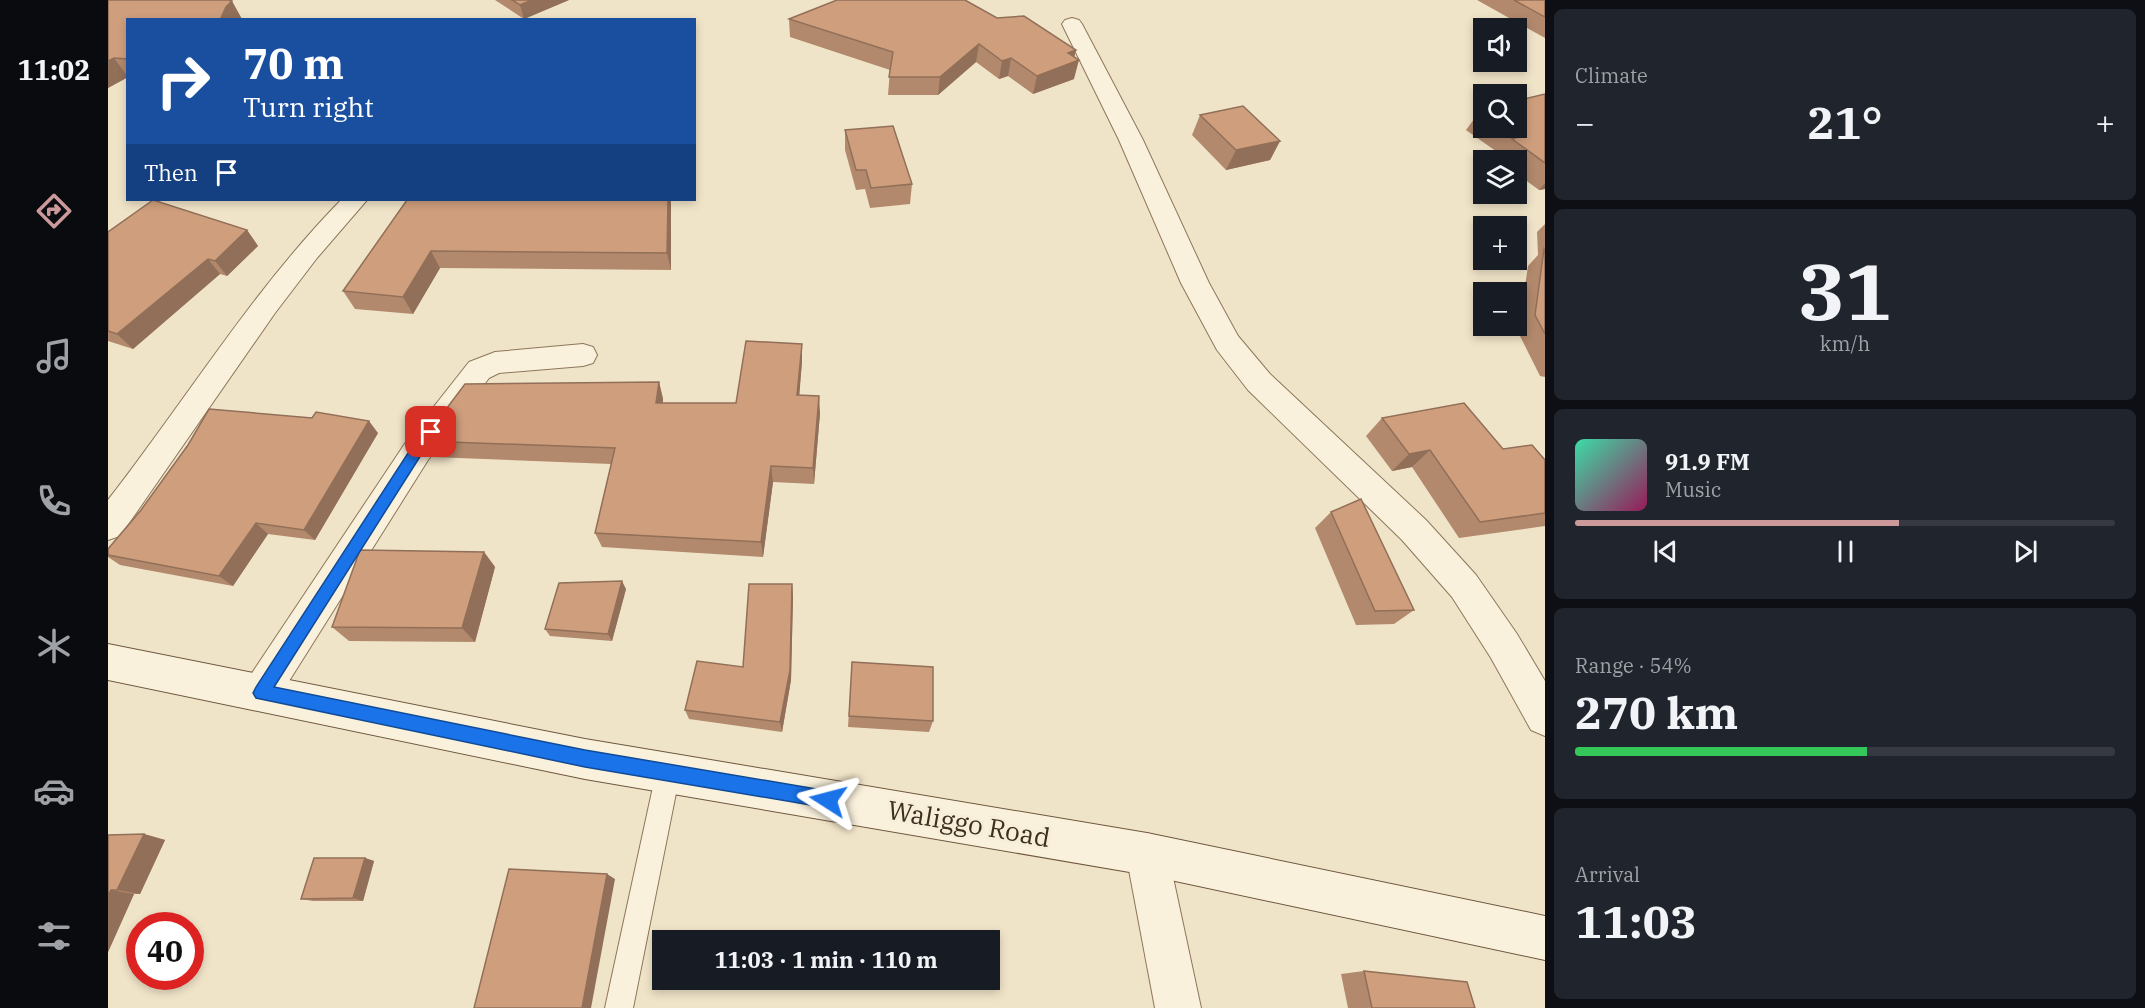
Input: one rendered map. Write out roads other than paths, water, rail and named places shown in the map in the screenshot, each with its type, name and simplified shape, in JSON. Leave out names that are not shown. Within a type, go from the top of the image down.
[{"type":"street","points":[[1072,24],[1131,140],[1195,283],[1227,343],[1258,382],[1414,530],[1464,586],[1504,646],[1545,717]]},
{"type":"street","points":[[108,526],[172,439],[270,296],[324,230],[354,201]]},
{"type":"street","points":[[261,693],[417,451],[479,370],[495,363],[583,355]]},
{"type":"street","name":"Waliggo Road","points":[[108,662],[585,759],[1147,854],[1545,938]]},
{"type":"street","points":[[1147,854],[1178,1008]]},
{"type":"lane","points":[[620,1008],[668,773]]}]
